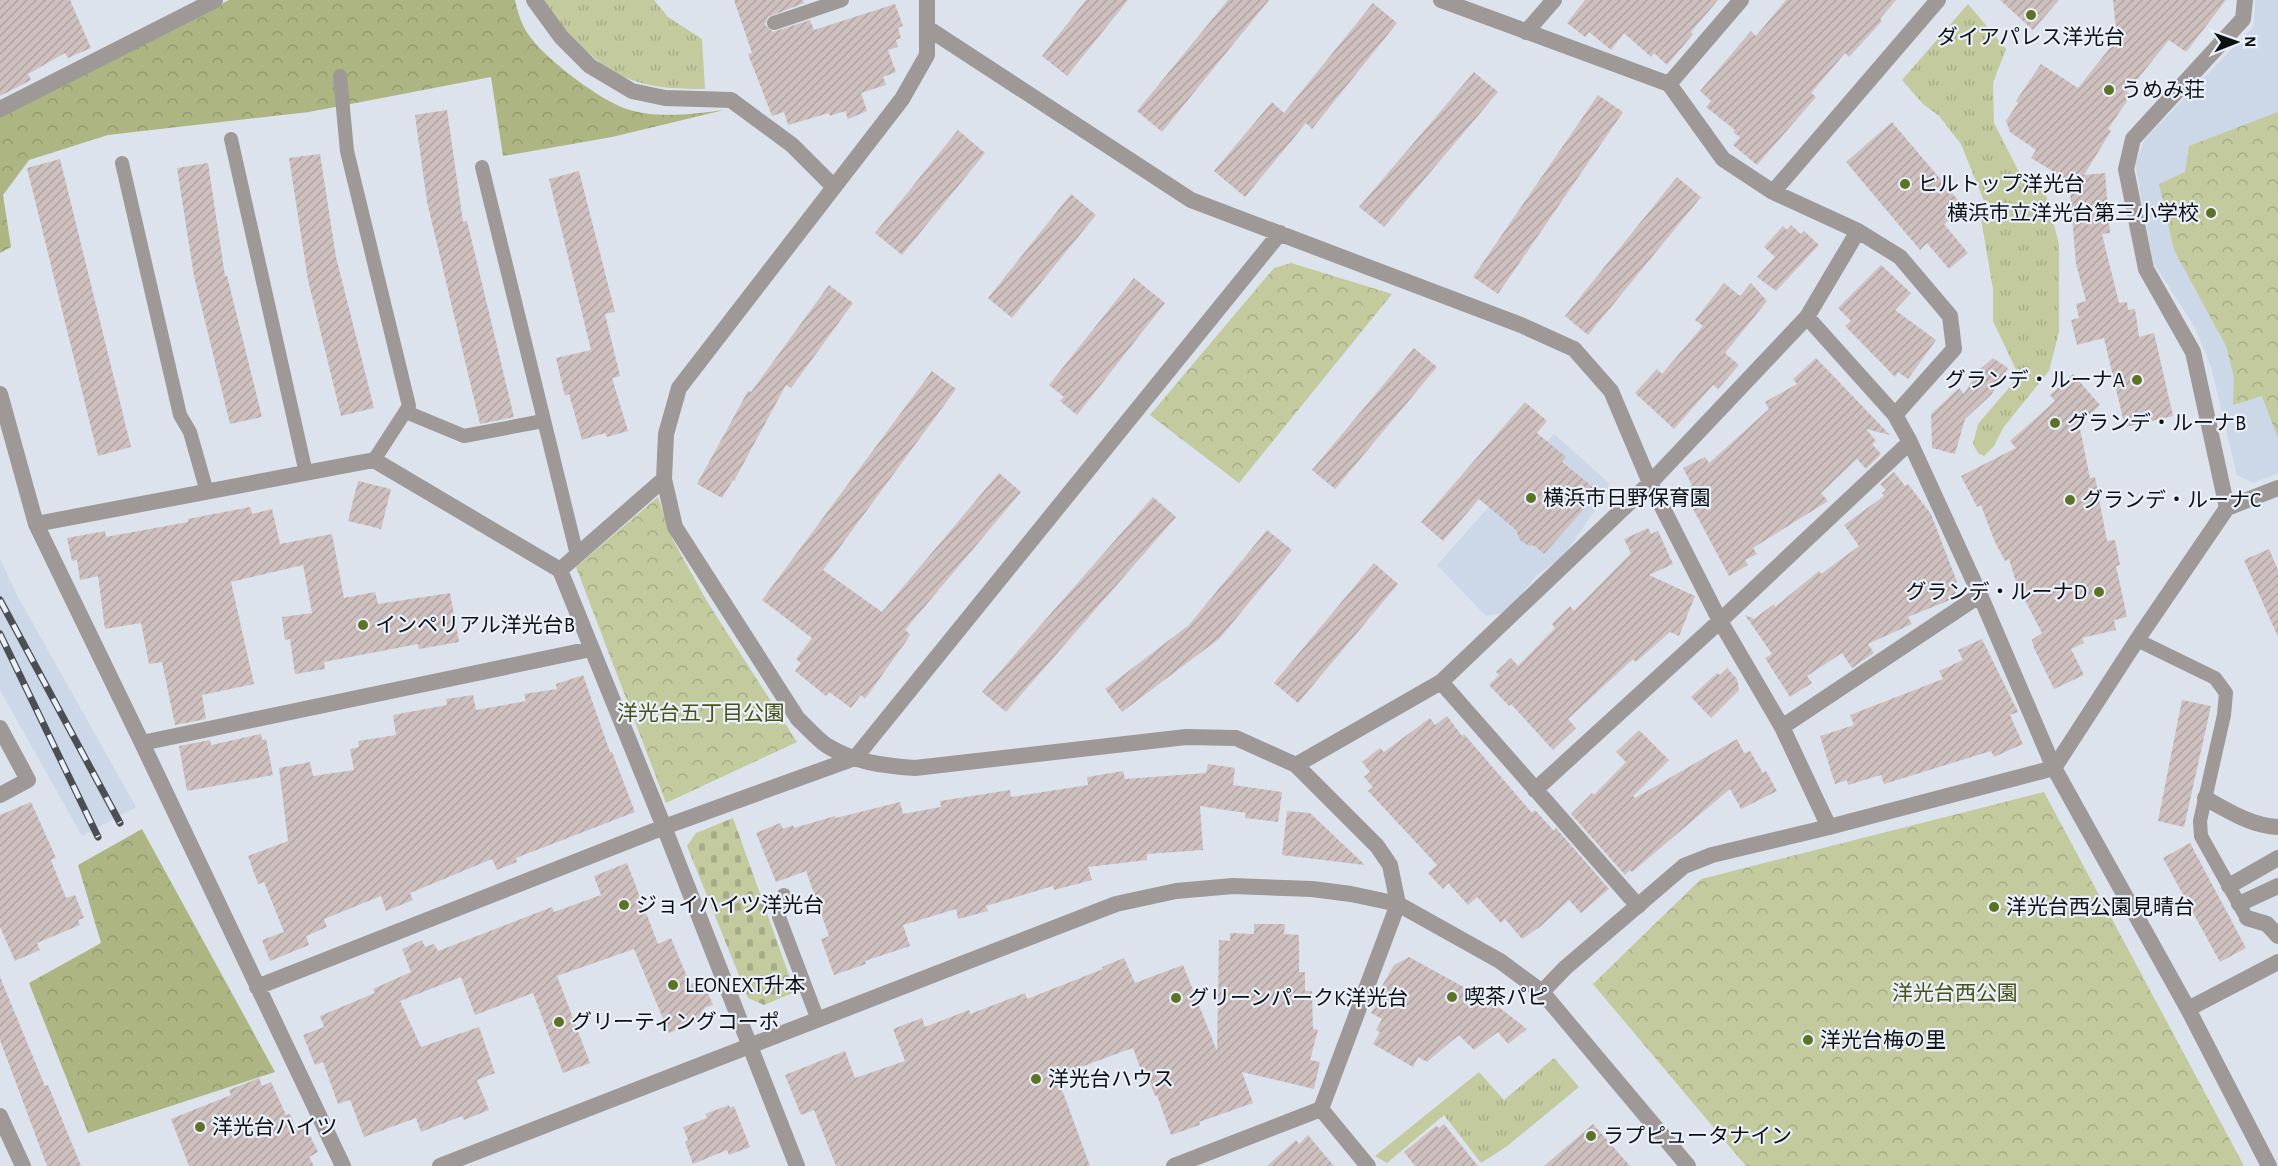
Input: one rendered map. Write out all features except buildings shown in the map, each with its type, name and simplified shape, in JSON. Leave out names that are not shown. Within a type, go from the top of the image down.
[{"type":"street","points":[[0,109],[215,0]]},
{"type":"street","points":[[534,0],[561,37],[590,66],[633,91],[665,98],[731,99],[792,145],[834,187]]},
{"type":"street","points":[[927,0],[929,28],[927,55],[902,99],[679,388],[666,434],[664,479],[675,527],[798,719],[826,745],[855,758],[881,766],[915,768],[1186,737],[1236,738],[1296,765],[1377,846],[1390,865],[1398,904],[1321,1109],[1174,1166]]},
{"type":"street","points":[[1441,0],[1669,84],[1723,159],[1773,192],[1858,231],[1900,257],[1950,315],[1954,349],[1895,415]]},
{"type":"street","points":[[1526,32],[1554,0]]},
{"type":"street","points":[[1669,84],[1742,0]]},
{"type":"street","points":[[1773,192],[1938,0]]},
{"type":"street","points":[[2227,508],[2193,352],[2146,269],[2126,170],[2133,139],[2242,19],[2245,0]]},
{"type":"street","points":[[929,28],[1191,200],[1521,325],[1574,349],[1611,392],[1650,483],[1720,621],[1782,727],[1829,827]]},
{"type":"street","points":[[1296,765],[1441,682],[1650,483],[1807,317],[1858,231]]},
{"type":"street","points":[[257,987],[664,827],[855,758],[1280,233]]},
{"type":"street","points":[[1807,317],[1895,415],[1910,442],[1980,595],[2054,768],[2188,1009],[2269,1166]]},
{"type":"street","points":[[0,394],[36,524],[343,1166]]},
{"type":"street","points":[[1535,790],[1720,621],[1910,442]]},
{"type":"street","points":[[36,524],[374,459],[560,570],[797,1166]]},
{"type":"street","points":[[560,570],[664,479]]},
{"type":"street","points":[[1542,992],[1565,968],[1684,866],[1712,855],[2054,768],[2137,640],[2227,508],[2276,493]]},
{"type":"street","points":[[1782,727],[1980,595]]},
{"type":"street","points":[[142,742],[591,649]]},
{"type":"street","points":[[1441,682],[1638,906]]},
{"type":"street","points":[[0,728],[28,780],[0,795]]},
{"type":"street","points":[[2205,798],[2265,827],[2278,827]]},
{"type":"street","points":[[2229,886],[2278,858]]},
{"type":"street","points":[[441,1166],[1116,904],[1176,891],[1233,886],[1312,889],[1398,904],[1500,961],[1542,992],[1688,1166]]},
{"type":"street","points":[[2278,886],[2243,911],[2267,924],[2278,936]]},
{"type":"street","points":[[2188,1009],[2278,962]]},
{"type":"street","points":[[1321,1109],[1368,1166]]},
{"type":"street","points":[[0,1116],[23,1166]]},
{"type":"lane","points":[[774,23],[842,0]]},
{"type":"lane","points":[[340,76],[347,151],[409,406],[374,459]]},
{"type":"lane","points":[[231,139],[306,473]]},
{"type":"lane","points":[[122,164],[180,415],[190,432],[207,492]]},
{"type":"lane","points":[[482,167],[577,555]]},
{"type":"lane","points":[[405,412],[464,436],[543,421]]},
{"type":"lane","points":[[2137,640],[2215,678],[2226,693],[2224,715],[2200,821],[2201,836],[2243,911]]},
{"type":"lane","points":[[784,895],[779,917],[818,1020]]},
{"type":"shaded area","name":"横浜市立洋光台第三小学校","points":[[2255,0],[2278,0],[2278,473],[2253,483],[2237,475],[2211,367],[2196,329],[2153,262],[2135,163],[2145,139],[2254,26]]},
{"type":"shaded area","points":[[1554,434],[1609,483],[1608,491],[1563,557],[1538,574],[1512,605],[1501,613],[1486,616],[1437,565]]},
{"type":"shaded area","points":[[0,559],[18,597],[136,807],[82,836],[0,690]]},
{"type":"green space","points":[[229,0],[515,0],[525,29],[539,47],[575,79],[616,105],[638,112],[663,115],[724,110],[612,137],[503,156],[491,77],[309,112],[108,135],[29,160],[3,195],[11,247],[0,253],[0,116]]},
{"type":"green space","points":[[543,0],[654,0],[668,17],[702,39],[705,89],[683,89],[647,84],[617,73],[602,64],[563,28],[551,15]]},
{"type":"green space","points":[[1968,4],[2006,49],[1993,83],[1994,123],[2019,172],[2043,183],[2059,244],[2059,332],[2049,371],[2003,428],[1994,446],[1984,456],[1978,453],[1973,444],[1978,424],[2019,376],[1993,321],[1993,289],[1980,213],[1984,201],[1961,144],[1939,116],[1923,104],[1902,80]]},
{"type":"green space","points":[[2278,112],[2278,439],[2262,396],[2233,405],[2234,377],[2226,346],[2174,250],[2159,184],[2185,172],[2189,146]]},
{"type":"green space","points":[[1291,263],[1392,294],[1239,483],[1150,415],[1274,268]]},
{"type":"green space","name":"洋光台五丁目公園","points":[[658,497],[673,540],[708,603],[797,742],[666,803],[576,567]]},
{"type":"green space","name":"洋光台西公園","points":[[2044,792],[2244,1166],[1746,1166],[1593,984],[1701,879]]},
{"type":"green space","points":[[733,818],[795,992],[764,1005],[748,998],[687,846],[696,833]]},
{"type":"green space","points":[[142,829],[275,1072],[88,1133],[29,983],[101,943],[78,865]]},
{"type":"green space","points":[[1554,1058],[1579,1087],[1506,1147],[1481,1163],[1444,1115],[1387,1163],[1375,1156],[1479,1072],[1504,1100]]},
{"type":"railway","points":[[0,600],[120,823]]},
{"type":"railway","points":[[0,634],[98,837]]},
{"type":"place","name":"ダイアパレス洋光台","points":[[2031,15]]},
{"type":"place","name":"うめみ荘","points":[[2109,90]]},
{"type":"place","name":"ヒルトップ洋光台","points":[[1905,184]]},
{"type":"place","name":"横浜市立洋光台第三小学校","points":[[2211,213]]},
{"type":"place","name":"グランデ・ルーナA","points":[[2137,380]]},
{"type":"place","name":"グランデ・ルーナB","points":[[2055,423]]},
{"type":"place","name":"横浜市日野保育園","points":[[1531,498]]},
{"type":"place","name":"グランデ・ルーナC","points":[[2070,500]]},
{"type":"place","name":"グランデ・ルーナD","points":[[2099,592]]},
{"type":"place","name":"インペリアル洋光台B","points":[[363,625]]},
{"type":"place","name":"ジョイハイツ洋光台","points":[[624,905]]},
{"type":"place","name":"洋光台西公園見晴台","points":[[1994,907]]},
{"type":"place","name":"LEONEXT升本","points":[[673,985]]},
{"type":"place","name":"喫茶パピ","points":[[1452,997]]},
{"type":"place","name":"グリーンパークK洋光台","points":[[1176,998]]},
{"type":"place","name":"グリーティングコーポ","points":[[559,1022]]},
{"type":"place","name":"洋光台梅の里","points":[[1808,1040]]},
{"type":"place","name":"洋光台ハウス","points":[[1036,1079]]},
{"type":"place","name":"洋光台ハイツ","points":[[200,1127]]},
{"type":"place","name":"ラプピュータナイン","points":[[1591,1136]]}]
